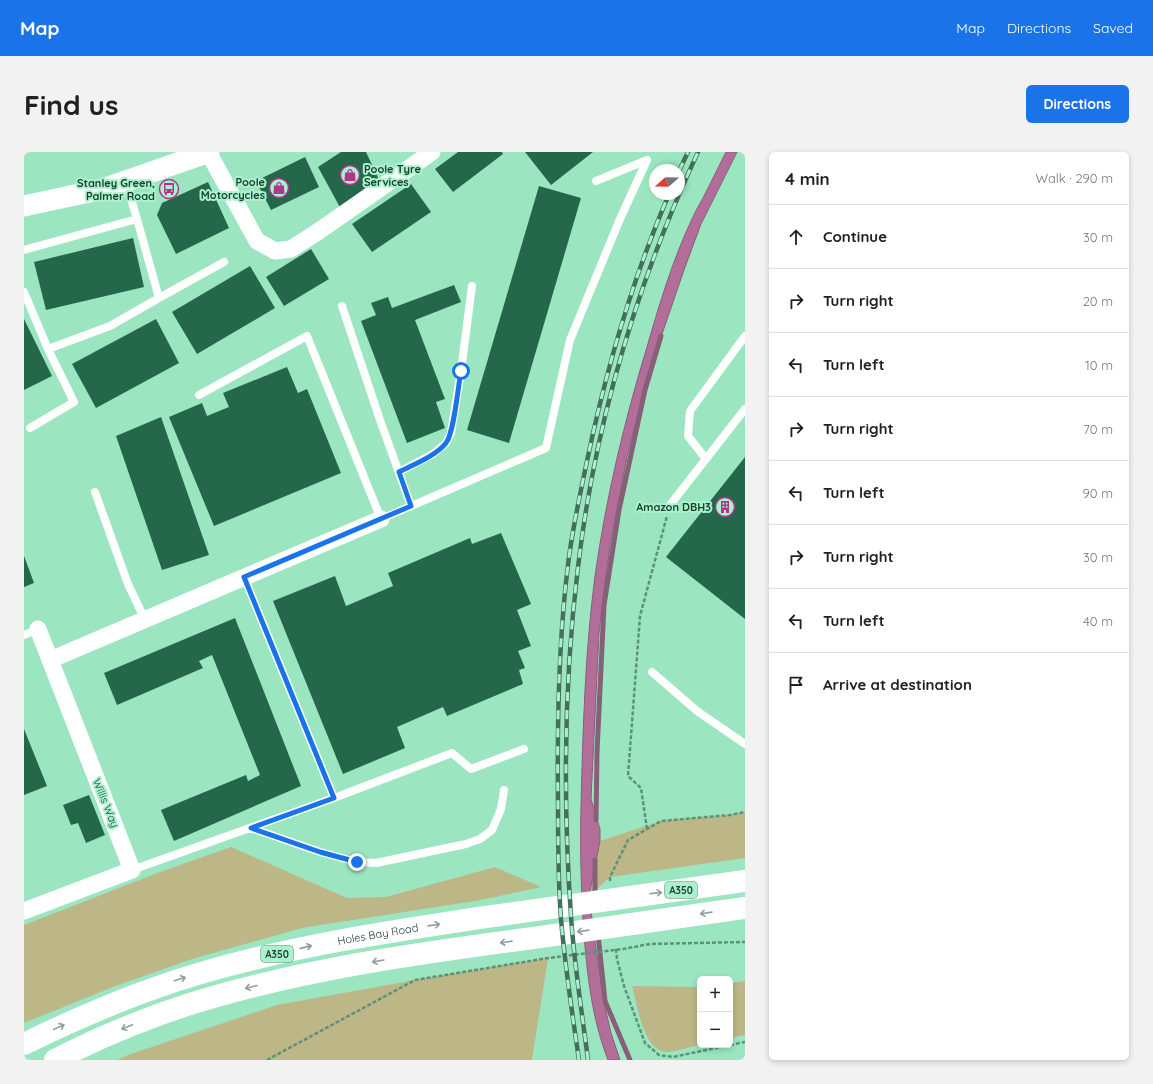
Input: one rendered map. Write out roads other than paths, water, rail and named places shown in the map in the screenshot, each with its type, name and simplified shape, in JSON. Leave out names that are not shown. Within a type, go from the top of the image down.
[{"type":"highway","name":"Holes Bay Road","points":[[24,1044],[67,1023],[166,984],[260,957],[325,943],[417,927],[745,881]]},
{"type":"highway","name":"A350","points":[[55,1060],[100,1038],[182,1007],[287,978],[417,954],[745,908]]},
{"type":"street","points":[[24,206],[103,189],[208,152],[257,241],[275,252],[291,248],[319,232],[432,152]]},
{"type":"street","points":[[50,660],[381,519]]},
{"type":"street","name":"Willis Way","points":[[31,632],[50,660],[132,870]]},
{"type":"street","points":[[24,911],[132,870]]},
{"type":"lane","points":[[199,395],[307,336],[381,519],[546,448],[570,340],[620,219],[647,160],[596,181]]},
{"type":"lane","points":[[126,181],[159,298]]},
{"type":"lane","points":[[24,250],[137,219]]},
{"type":"lane","points":[[48,349],[110,326],[224,262]]},
{"type":"lane","points":[[399,472],[433,454],[446,444],[451,433],[472,286]]},
{"type":"lane","points":[[24,292],[48,349],[74,402],[30,428]]},
{"type":"lane","points":[[342,306],[380,420],[411,506]]},
{"type":"lane","points":[[706,460],[688,436],[690,411],[745,336]]},
{"type":"lane","points":[[670,504],[745,409]]},
{"type":"lane","points":[[95,492],[128,584],[144,620]]},
{"type":"lane","points":[[244,577],[334,798]]},
{"type":"lane","points":[[652,672],[697,711],[745,744]]},
{"type":"lane","points":[[132,870],[334,798],[452,753],[471,769],[524,749]]},
{"type":"lane","points":[[251,828],[320,852],[357,862],[376,863],[466,844],[480,839],[492,830],[501,809],[504,790]]},
{"type":"waterway","points":[[596,820],[597,752],[604,605],[619,510],[645,390],[661,336]]},
{"type":"waterway","points":[[595,860],[595,898]]},
{"type":"waterway","points":[[598,934],[605,1001],[630,1060]]},
{"type":"railway","points":[[682,164],[688,152]]},
{"type":"railway","points":[[588,1060],[572,934],[568,873],[566,786],[566,742],[570,654],[578,567],[595,460],[607,407],[622,355],[656,252],[698,152]]},
{"type":"railway","points":[[579,1060],[571,1007],[561,919],[559,876],[558,714],[560,655],[565,595],[576,513],[594,427],[621,326],[643,259],[667,200]]},
{"type":"place","name":"Poole Tyre Services","points":[[350,175]]},
{"type":"place","name":"Poole Motorcycles","points":[[279,188]]},
{"type":"place","name":"Stanley Green, Palmer Road","points":[[169,189]]},
{"type":"place","name":"Amazon DBH3","points":[[725,507]]}]
